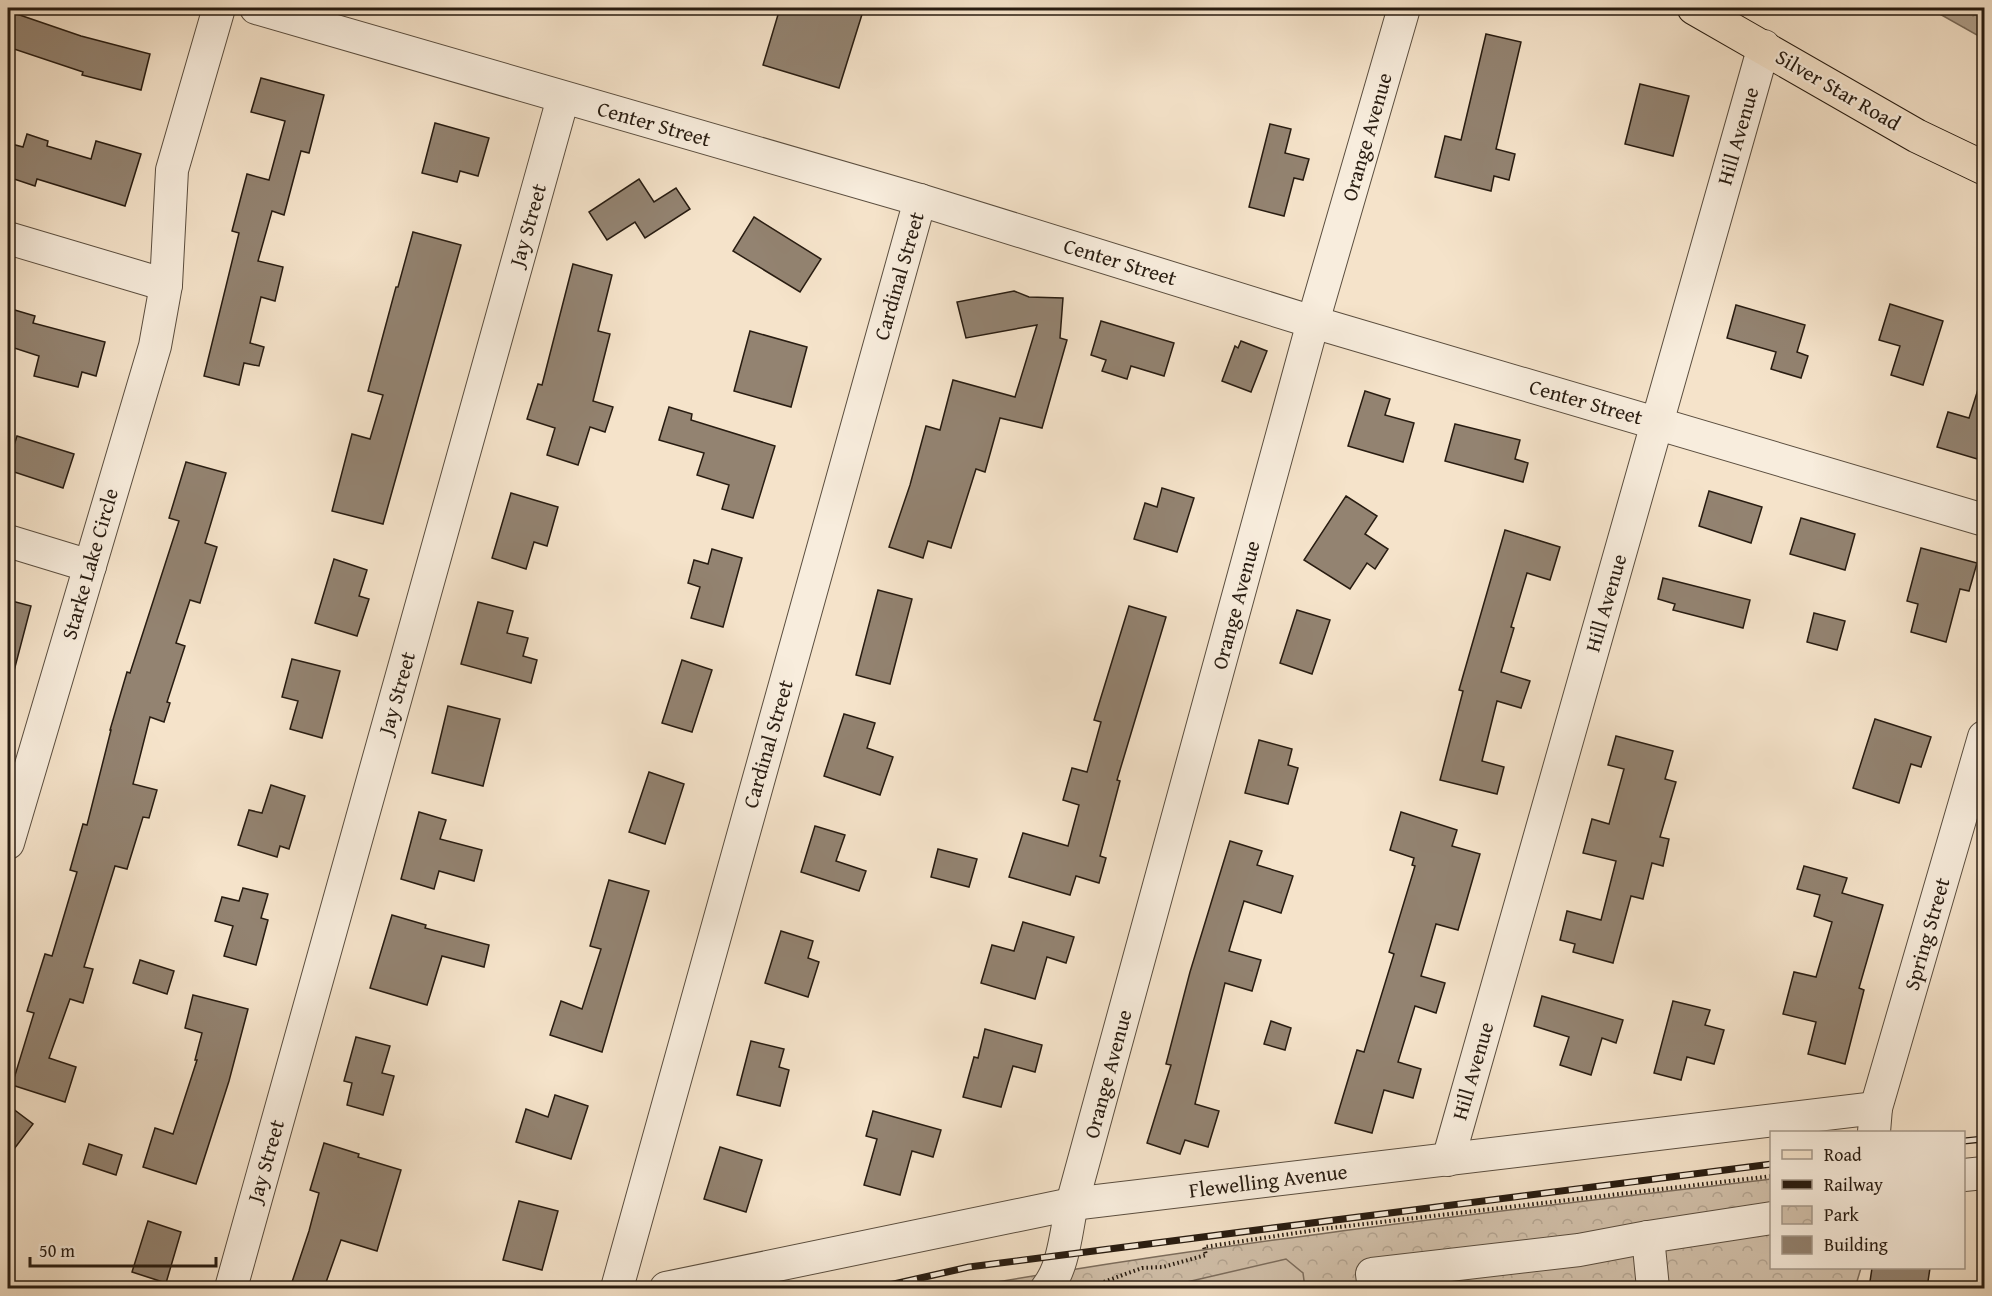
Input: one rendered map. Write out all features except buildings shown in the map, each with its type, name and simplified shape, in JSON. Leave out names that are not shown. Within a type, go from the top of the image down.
[{"type":"main road","name":"Silver Star Road","points":[[1694,8],[1764,46],[1917,136],[1984,168]]},
{"type":"street","name":"Starke Lake Circle","points":[[8,841],[155,346],[166,285],[172,170],[219,8]]},
{"type":"street","name":"Center Street","points":[[256,8],[920,200],[1313,322],[1984,520]]},
{"type":"street","name":"Orange Avenue","points":[[1047,1288],[1054,1280],[1061,1255],[1072,1204],[1313,322],[1404,8]]},
{"type":"street","name":"Hill Avenue","points":[[1448,1160],[1764,46]]},
{"type":"street","name":"Jay Street","points":[[231,1288],[563,98]]},
{"type":"street","name":"Cardinal Street","points":[[617,1288],[920,200]]},
{"type":"street","points":[[8,238],[166,285]]},
{"type":"street","points":[[8,541],[90,566]]},
{"type":"street","name":"Spring Street","points":[[1875,1120],[1984,737]]},
{"type":"street","name":"Flewelling Avenue","points":[[666,1288],[1072,1204],[1448,1160],[1875,1120]]},
{"type":"street","points":[[1965,1175],[1984,1173]]},
{"type":"street","points":[[1374,1288],[1372,1274],[1580,1250],[1770,1218]]},
{"type":"street","points":[[1648,1237],[1653,1288]]},
{"type":"path","points":[[1087,1288],[1142,1268],[1163,1267],[1206,1255],[1204,1247],[1322,1229],[1770,1176]]},
{"type":"green space","points":[[1770,1179],[1770,1269],[1861,1269],[1855,1288],[962,1288],[1265,1241]]},
{"type":"green space","points":[[1286,1259],[1303,1273],[1305,1288],[1161,1288]]},
{"type":"water","points":[[1929,8],[1984,8],[1984,39]]},
{"type":"railway","points":[[1965,1141],[1984,1139]]},
{"type":"railway","points":[[876,1288],[969,1267],[1770,1164]]}]
